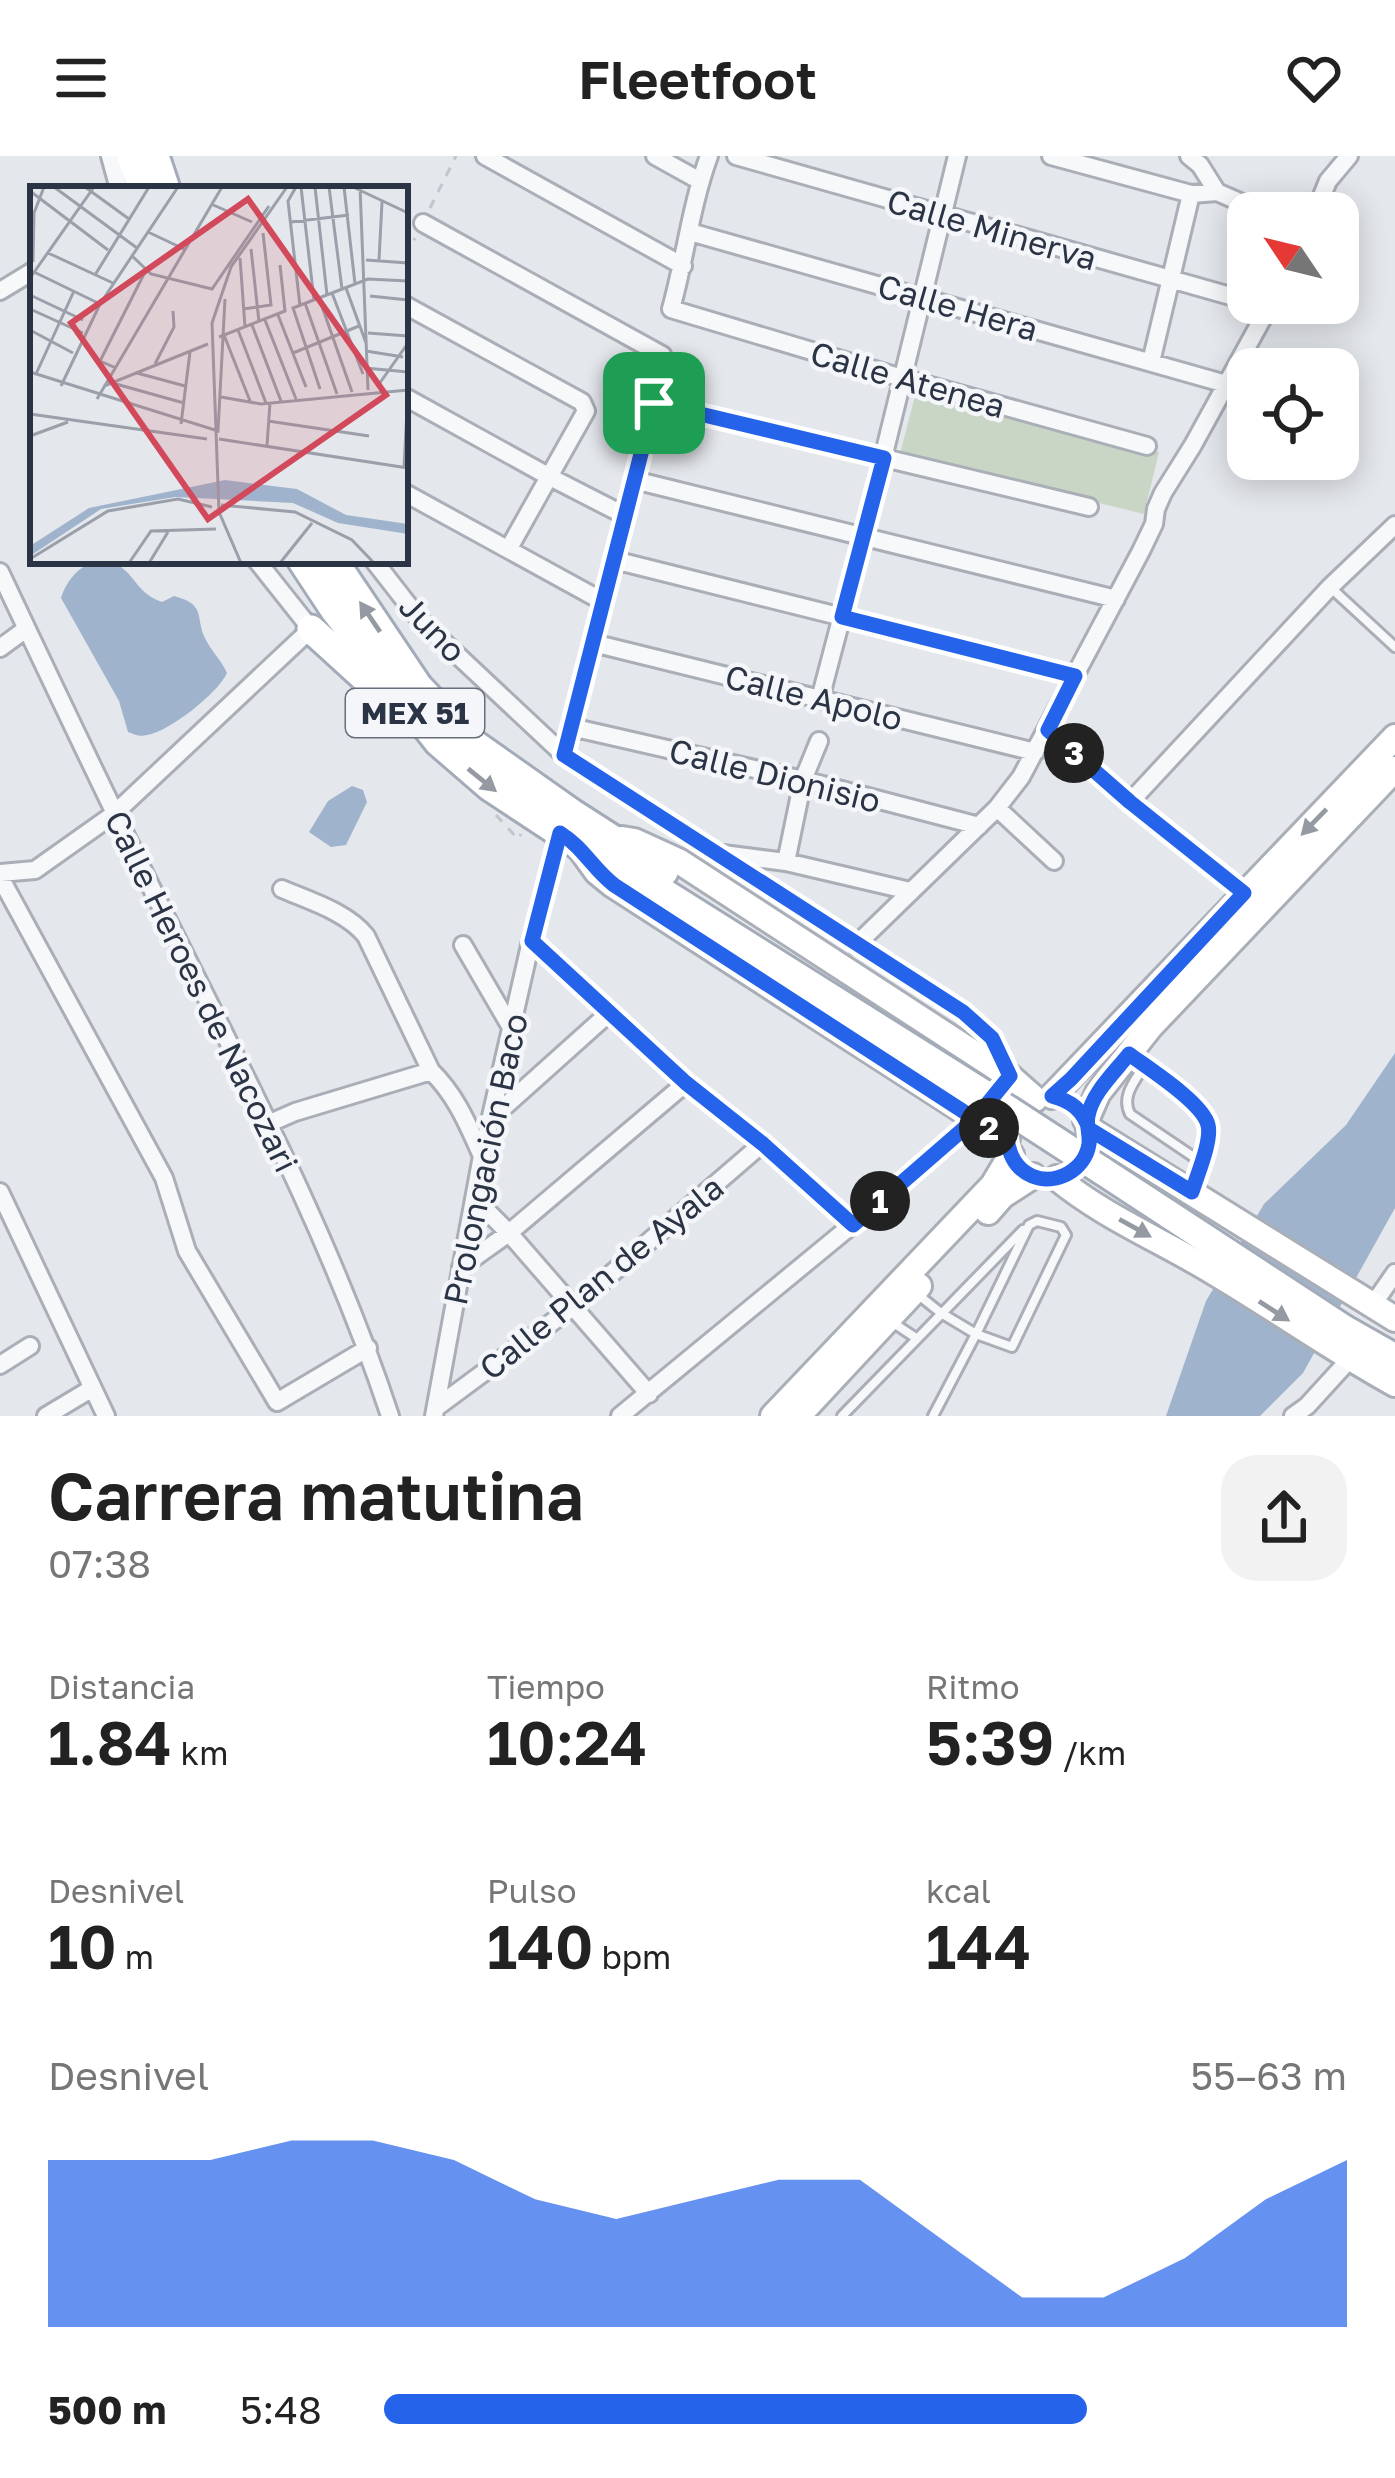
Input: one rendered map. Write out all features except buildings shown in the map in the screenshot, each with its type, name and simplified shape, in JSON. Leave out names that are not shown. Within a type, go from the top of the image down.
[{"type":"main road","points":[[131,156],[141,186]]},
{"type":"main road","points":[[155,156],[165,186]]},
{"type":"main road","name":"MEX 51","points":[[304,564],[438,742],[490,787],[1104,1162],[1395,1358]]},
{"type":"main road","name":"MEX 51","points":[[336,564],[418,686],[470,741],[990,1092]]},
{"type":"main road","points":[[311,629],[438,742]]},
{"type":"main road","points":[[772,1416],[993,1185],[1009,1147],[1009,1126],[1015,1114],[1071,1079],[1395,737]]},
{"type":"main road","points":[[799,1416],[1002,1196],[1045,1177],[1069,1174],[1086,1154],[1088,1124],[1098,1093],[1137,1060],[1150,1027],[1395,769]]},
{"type":"main road","points":[[990,1092],[1072,1103],[1088,1124],[1192,1192],[1234,1248],[1078,1196],[1016,1164],[990,1092]]},
{"type":"main road","points":[[1395,1318],[1352,1326],[1395,1384]]},
{"type":"main road","name":"MEX 51","points":[[1352,1326],[1395,1339]]},
{"type":"street","points":[[110,156],[118,186]]},
{"type":"street","points":[[485,156],[683,266],[709,156]]},
{"type":"street","points":[[655,156],[700,181]]},
{"type":"street","name":"Calle Minerva","points":[[736,156],[1227,294]]},
{"type":"street","points":[[884,458],[957,156]]},
{"type":"street","points":[[1051,156],[1191,194],[1217,192],[1227,196]]},
{"type":"street","points":[[1328,156],[1328,181]]},
{"type":"street","points":[[1324,192],[1348,156]]},
{"type":"street","points":[[1198,159],[1217,192]]},
{"type":"street","points":[[1151,362],[1191,194]]},
{"type":"street","points":[[423,223],[662,355],[654,403],[564,755]]},
{"type":"street","name":"Calle Hera","points":[[690,232],[1226,384]]},
{"type":"street","name":"Calle Atenea","points":[[683,266],[671,309],[1147,446]]},
{"type":"street","points":[[0,291],[30,273]]},
{"type":"street","points":[[408,306],[571,394],[586,411],[508,548]]},
{"type":"street","points":[[856,945],[998,808],[1022,777],[1141,551],[1163,493],[1226,384],[1252,324]]},
{"type":"street","points":[[408,399],[624,514]]},
{"type":"street","points":[[654,403],[1089,507]]},
{"type":"street","points":[[634,480],[1116,599]]},
{"type":"street","points":[[408,495],[602,601]]},
{"type":"street","points":[[1130,802],[1330,587],[1395,525]]},
{"type":"street","points":[[820,699],[863,536]]},
{"type":"street","points":[[614,560],[1075,676]]},
{"type":"street","points":[[259,564],[311,629],[114,814],[35,870],[0,875],[164,1178],[187,1251],[278,1402],[368,1348]]},
{"type":"street","name":"Juno","points":[[376,564],[420,620],[564,755],[963,1012],[992,1038],[990,1092]]},
{"type":"street","name":"Calle Heroes de Nacozari","points":[[0,572],[114,814],[269,1123],[368,1348],[391,1416]]},
{"type":"street","points":[[0,648],[26,628]]},
{"type":"street","name":"Calle Apolo","points":[[593,643],[1035,752]]},
{"type":"street","name":"Calle Dionisio","points":[[572,727],[979,826]]},
{"type":"street","points":[[1048,730],[1244,893]]},
{"type":"street","points":[[786,862],[803,780],[819,741]]},
{"type":"street","points":[[998,808],[1054,861]]},
{"type":"street","name":"Prolongación Baco","points":[[435,1412],[482,1156],[532,941],[569,839]]},
{"type":"street","points":[[720,854],[786,862],[910,891]]},
{"type":"street","points":[[283,889],[358,926],[366,936],[431,1071],[458,1104],[482,1156]]},
{"type":"street","points":[[532,941],[686,1083],[853,1225]]},
{"type":"street","points":[[463,945],[512,1029]]},
{"type":"street","points":[[493,1118],[609,1013]]},
{"type":"street","points":[[269,1123],[431,1071]]},
{"type":"street","points":[[461,1267],[509,1234],[686,1083]]},
{"type":"street","points":[[620,1416],[853,1225],[990,1092]]},
{"type":"street","name":"Calle Plan de Ayala","points":[[435,1412],[574,1306],[763,1144]]},
{"type":"street","points":[[0,1192],[5,1218],[106,1416]]},
{"type":"street","points":[[475,1199],[649,1394]]},
{"type":"street","points":[[1294,1416],[1307,1406],[1352,1326],[1395,1273]]},
{"type":"street","points":[[0,1365],[30,1346]]},
{"type":"street","points":[[46,1416],[92,1389]]},
{"type":"lane","points":[[1330,587],[1395,647]]},
{"type":"lane","points":[[1192,1192],[1201,1162],[1210,1131],[1207,1119],[1137,1060],[1127,1095],[1130,1114],[1201,1162]]},
{"type":"lane","points":[[842,1416],[916,1338],[941,1313],[1012,1239],[1043,1221],[1061,1227],[1066,1235],[1012,1347],[976,1334],[941,1313],[914,1291]]},
{"type":"lane","points":[[933,1416],[1029,1226]]},
{"type":"lane","points":[[889,1319],[916,1338]]},
{"type":"path","points":[[408,250],[456,156]]},
{"type":"path","points":[[863,536],[884,458]]},
{"type":"path","points":[[495,817],[518,839],[521,834]]},
{"type":"green space","points":[[916,392],[1159,452],[1144,514],[900,454]]},
{"type":"water","points":[[114,564],[151,597],[162,602],[174,596],[196,608],[206,640],[227,673],[204,701],[156,732],[142,736],[128,732],[119,701],[61,598],[83,567]]},
{"type":"water","points":[[352,786],[363,790],[367,802],[346,845],[331,847],[309,832],[328,801]]},
{"type":"water","points":[[1395,1053],[1395,1208],[1303,1373],[1260,1416],[1166,1416],[1206,1301],[1264,1204],[1346,1125]]},
{"type":"route","points":[[654,403],[564,755],[963,1012],[992,1038],[1010,1076],[975,1119],[853,1225],[686,1083],[532,941],[560,833],[578,844],[597,872],[614,885],[975,1119],[1007,1138],[1016,1164],[1033,1176],[1057,1178],[1079,1165],[1090,1142],[1086,1120],[1098,1093],[1129,1054],[1207,1119],[1210,1131],[1192,1192],[1089,1129],[1086,1120],[1072,1103],[1052,1096],[1244,893],[1048,730],[1075,676],[842,617],[884,458],[654,403]]}]
